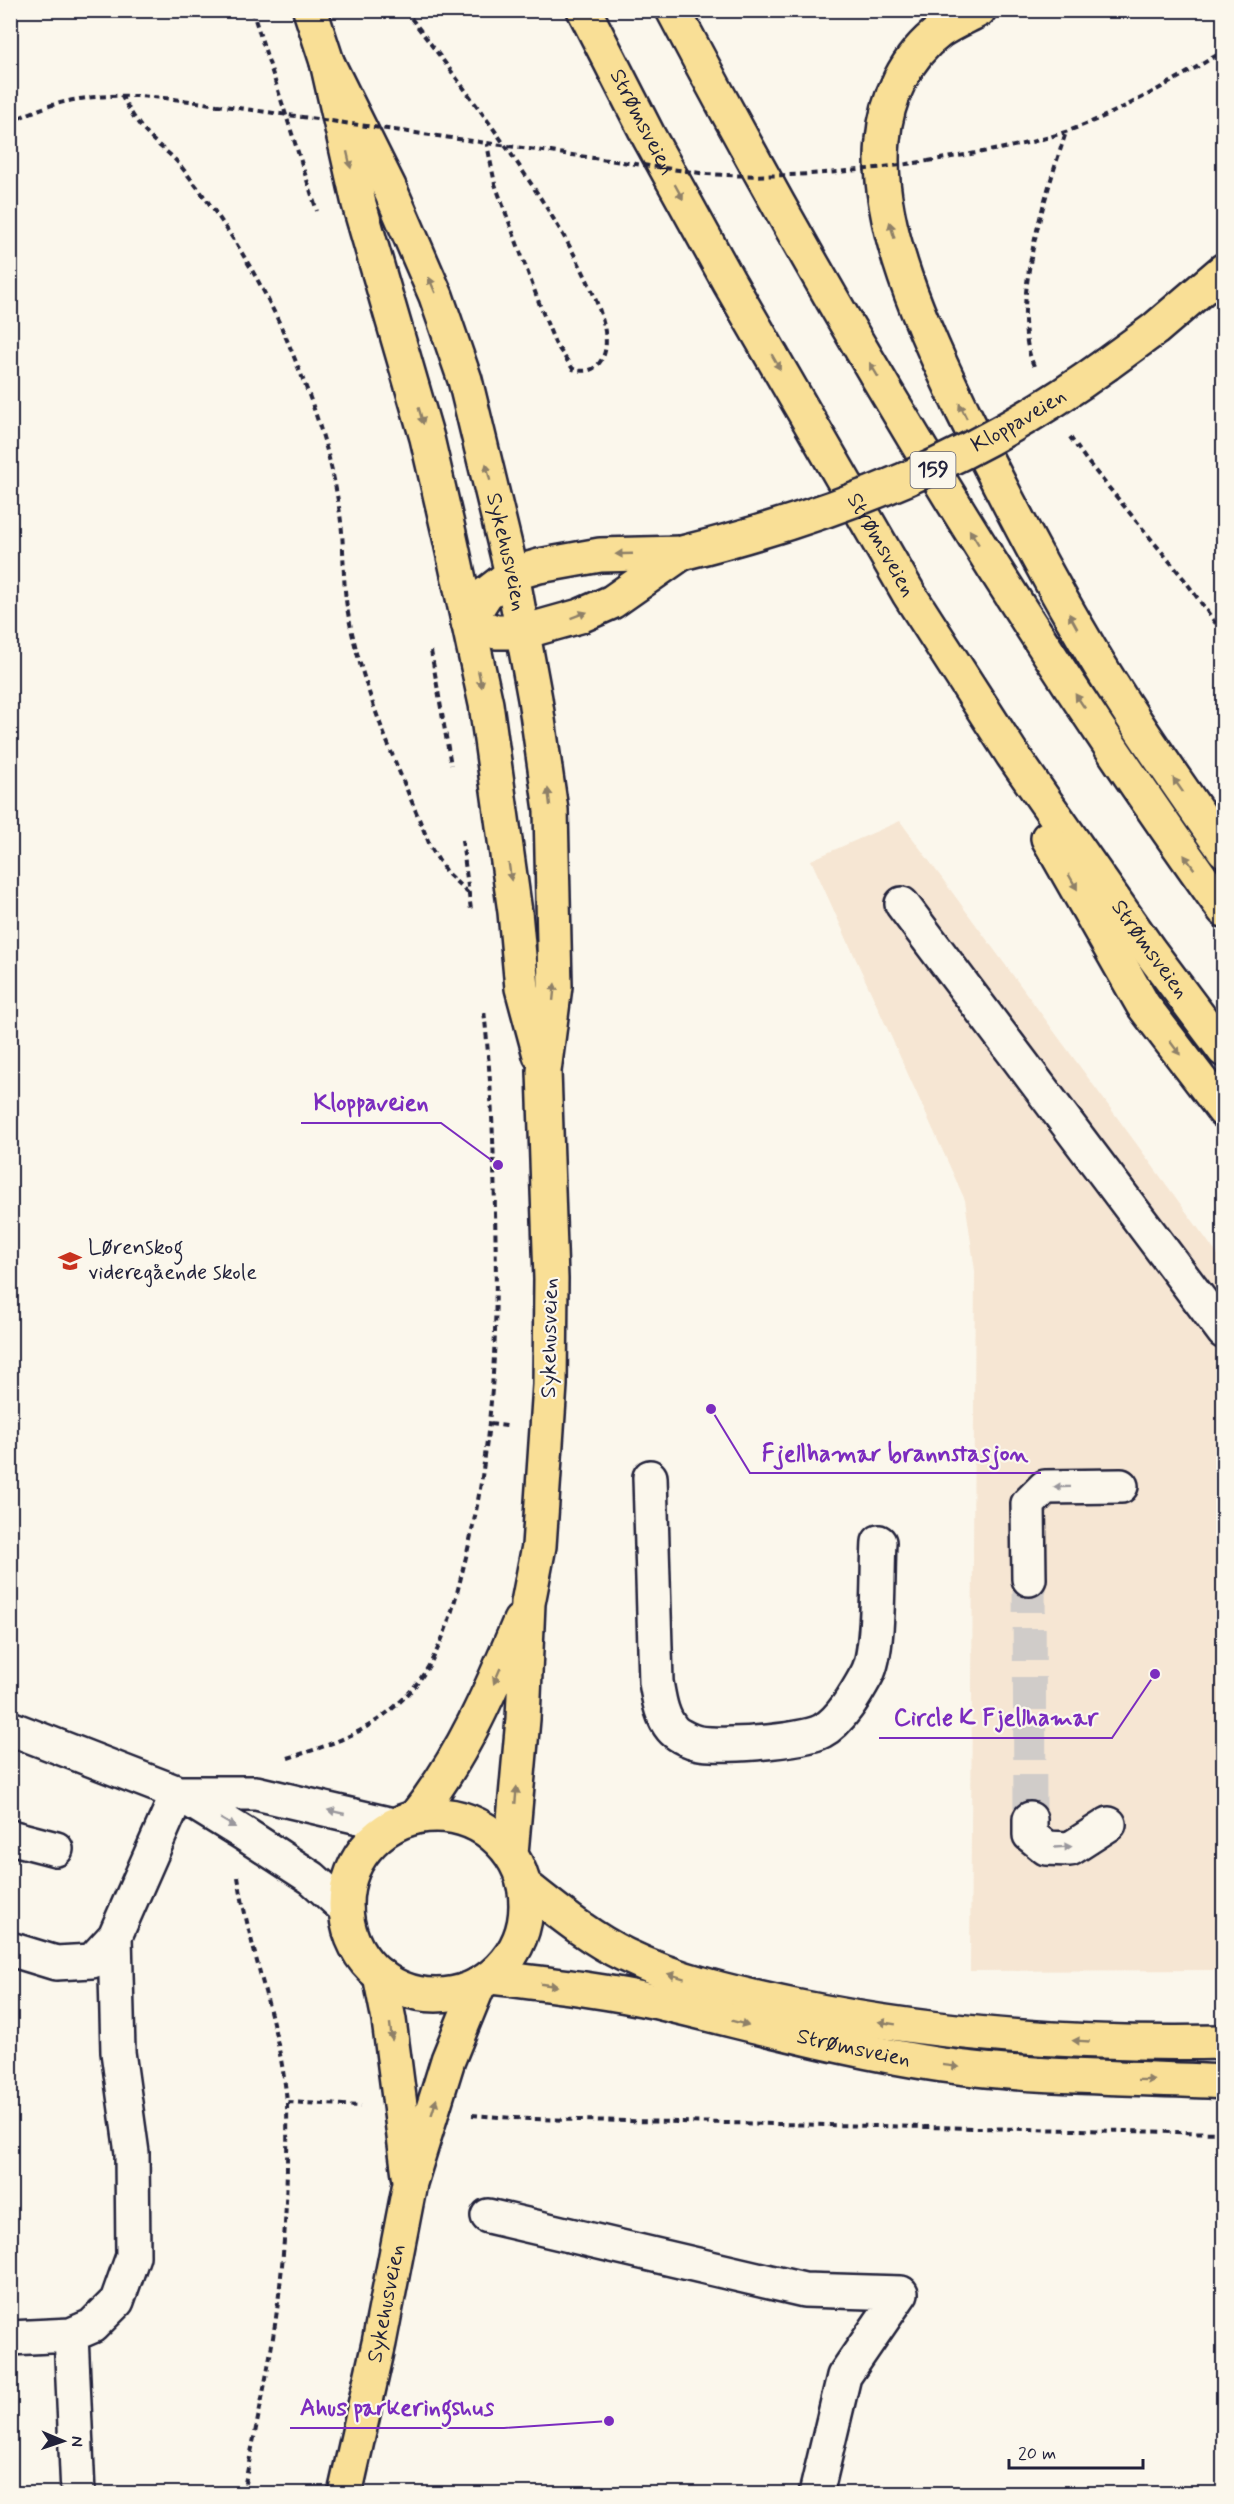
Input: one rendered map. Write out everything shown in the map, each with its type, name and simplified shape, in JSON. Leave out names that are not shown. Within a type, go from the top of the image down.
[{"type":"main road","name":"Sykehusveien","points":[[310,10],[327,62],[359,204],[427,438],[468,622],[486,704],[515,912],[522,988],[544,1071]]},
{"type":"main road","name":"Strømsveien","points":[[584,10],[649,137],[729,282],[909,594],[1012,754],[1149,950],[1224,1050]]},
{"type":"main road","name":"159","points":[[673,10],[795,235],[954,505],[1048,654],[1224,910]]},
{"type":"main road","points":[[979,10],[940,32],[917,55],[900,78],[890,104],[882,141],[884,184],[889,220],[935,353],[1005,498],[1077,628],[1158,755],[1224,850]]},
{"type":"main road","name":"Sykehusveien","points":[[327,62],[389,187],[436,296],[465,380],[512,574],[535,699],[551,810],[555,986],[544,1071],[551,1279],[550,1385],[539,1546],[528,1603],[523,1719],[511,1853]]},
{"type":"main road","name":"Kloppaveien","points":[[682,553],[612,602],[580,616],[523,632],[496,632],[468,622],[486,594],[512,574],[538,566],[600,555],[682,553],[764,531],[897,485],[998,434],[1074,388],[1155,329],[1222,271]]},
{"type":"main road","points":[[909,594],[1143,1005],[1224,1112]]},
{"type":"main road","name":"Sykehusveien","points":[[404,1821],[445,1776],[483,1708],[528,1603]]},
{"type":"main road","points":[[436,1815],[458,1817],[478,1825],[496,1837],[511,1853],[524,1886],[526,1906],[524,1926],[505,1962],[485,1980],[459,1992],[438,1995],[418,1993],[398,1986],[380,1975],[366,1961],[356,1946],[349,1928],[346,1909],[353,1870],[363,1852],[376,1837],[404,1821],[436,1815]]},
{"type":"main road","name":"Strømsveien","points":[[524,1886],[565,1917],[624,1955],[676,1976],[772,2001],[897,2024],[1002,2036],[1128,2043],[1224,2042]]},
{"type":"main road","name":"Sykehusveien","points":[[380,1975],[389,2020],[410,2183]]},
{"type":"main road","name":"Sykehusveien","points":[[345,2493],[381,2333],[410,2183],[448,2060],[485,1980]]},
{"type":"main road","name":"Strømsveien","points":[[485,1980],[606,1992],[656,2002],[768,2031],[941,2064],[1054,2076],[1224,2082]]},
{"type":"street","points":[[903,904],[1224,1332]]},
{"type":"street","points":[[650,1477],[656,1682],[662,1710],[673,1730],[692,1742],[712,1744],[804,1738],[824,1730],[839,1716],[868,1672],[874,1641],[879,1542]]},
{"type":"street","points":[[1029,1579],[1028,1504],[1045,1487],[1121,1486]]},
{"type":"street","points":[[10,1728],[178,1793],[312,1878],[346,1909]]},
{"type":"street","points":[[178,1793],[256,1793],[404,1821]]},
{"type":"street","points":[[10,1949],[56,1962],[92,1961],[115,1936],[178,1793]]},
{"type":"street","points":[[1030,1819],[1030,1835],[1046,1848],[1070,1849],[1109,1824]]},
{"type":"street","points":[[10,1837],[56,1849]]},
{"type":"street","points":[[10,2338],[71,2335],[92,2326],[117,2301],[133,2256],[132,2153],[118,2052],[115,1936]]},
{"type":"street","points":[[488,2216],[804,2290],[902,2293],[844,2376],[816,2493]]},
{"type":"street","points":[[71,2335],[78,2493]]},
{"type":"path","points":[[252,10],[320,222]]},
{"type":"path","points":[[405,10],[531,181],[575,259],[606,334],[605,351],[594,369],[584,372],[573,369],[555,343],[495,184],[487,144]]},
{"type":"path","points":[[10,123],[36,110],[65,100],[90,96],[171,98],[641,166],[744,177],[832,173],[928,161],[1009,147],[1066,132],[1114,113],[1224,51]]},
{"type":"path","points":[[121,95],[143,129],[177,162],[210,205],[243,255],[272,305],[297,362],[318,422],[333,478],[342,531],[348,612],[366,684],[431,848],[446,872],[469,894]]},
{"type":"path","points":[[429,643],[452,773]]},
{"type":"path","points":[[461,836],[472,914]]},
{"type":"path","points":[[287,1759],[349,1738],[390,1711],[408,1694],[427,1668],[442,1641],[452,1613],[480,1489],[490,1424],[495,1367],[497,1311],[494,1164],[483,999]]},
{"type":"path","points":[[237,1868],[246,1920],[279,2047],[287,2102],[287,2197],[280,2288],[274,2333],[243,2493]]},
{"type":"path","points":[[287,2102],[365,2106]]},
{"type":"path","points":[[466,2114],[529,2119],[1224,2133]]},
{"type":"shaded area","points":[[900,821],[1223,1262],[1223,1970],[970,1971],[975,1271],[965,1200],[811,860]]},
{"type":"tunnel","points":[[1029,1579],[1030,1819]]},
{"type":"place","name":"Kloppaveien","points":[[498,1165]]},
{"type":"place","name":"Lørenskog videregående skole","points":[[70,1261]]},
{"type":"place","name":"Fjellhamar brannstasjon","points":[[711,1409]]},
{"type":"place","name":"Circle K Fjellhamar","points":[[1155,1674]]},
{"type":"place","name":"Ahus parkeringshus","points":[[609,2421]]}]
